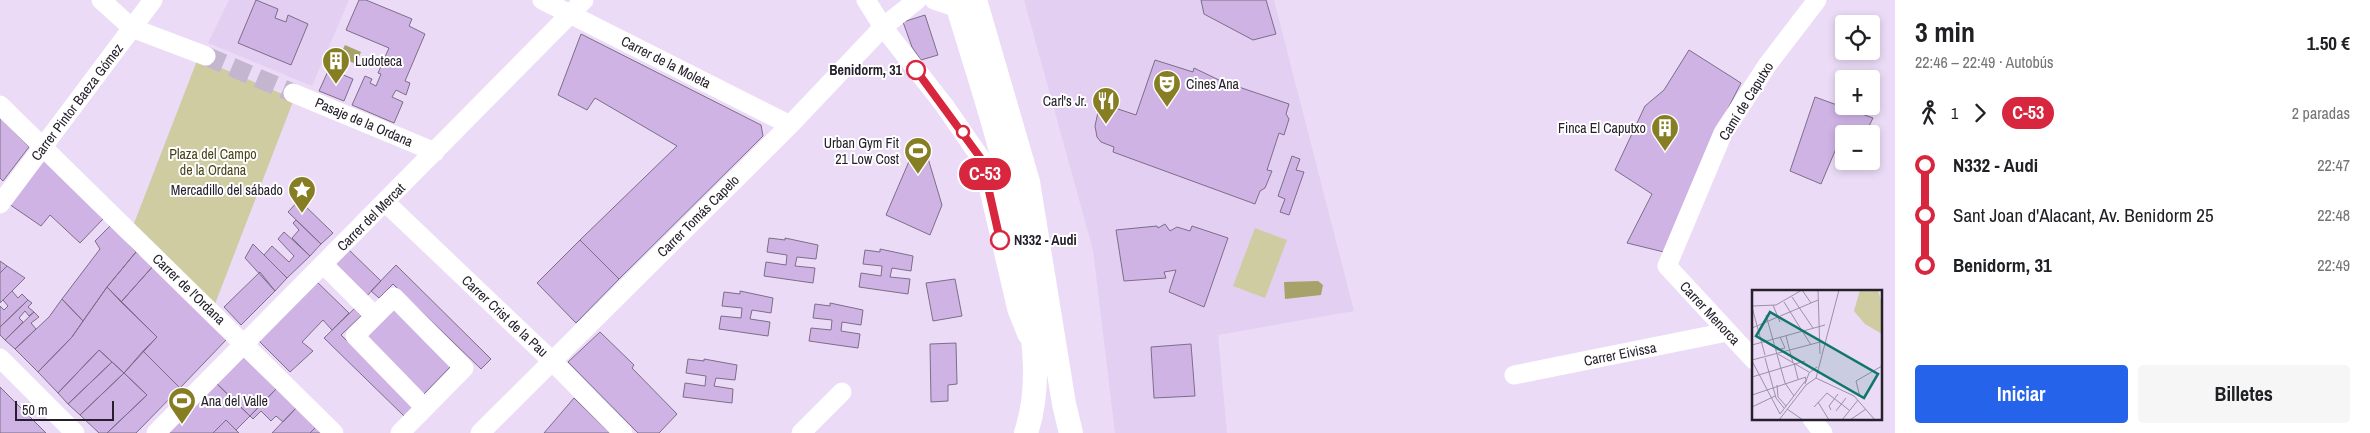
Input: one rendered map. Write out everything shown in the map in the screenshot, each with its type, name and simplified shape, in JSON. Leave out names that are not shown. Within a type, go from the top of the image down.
[{"type":"main road","points":[[963,3],[1008,178],[1024,257],[1035,356],[1035,392],[1032,416],[1026,433]]},
{"type":"main road","points":[[963,3],[1028,182],[1064,404],[1071,433]]},
{"type":"street","points":[[101,0],[132,28],[206,56]]},
{"type":"street","name":"Carrer Pintor Baeza Gómez","points":[[0,204],[153,0]]},
{"type":"street","name":"Carrer de la Moleta","points":[[542,0],[790,125]]},
{"type":"street","name":"Carrer del Mercat","points":[[156,433],[584,0]]},
{"type":"street","points":[[866,0],[883,27],[944,105],[982,160],[1017,310],[1035,356]]},
{"type":"street","name":"Carrer Tomás Capelo","points":[[480,433],[790,125],[883,27],[917,0]]},
{"type":"street","points":[[934,0],[963,3]]},
{"type":"street","name":"Camí de Caputxo","points":[[1667,266],[1723,133],[1768,64],[1817,0]]},
{"type":"street","name":"Pasaje de la Ordana","points":[[292,92],[435,152]]},
{"type":"street","name":"Carrer de l'Ordana","points":[[0,105],[246,344],[334,433]]},
{"type":"street","name":"Carrer Crist de la Pau","points":[[385,202],[552,361],[623,433]]},
{"type":"street","points":[[324,265],[375,316]]},
{"type":"street","name":"Carrer Menorca","points":[[1667,266],[1752,358]]},
{"type":"street","points":[[400,433],[425,408],[464,368],[394,297],[355,336],[425,408]]},
{"type":"street","name":"Carrer Eivissa","points":[[1514,375],[1727,332]]},
{"type":"street","points":[[0,358],[75,433]]},
{"type":"street","points":[[801,433],[842,392]]},
{"type":"street","points":[[1812,420],[1814,433]]},
{"type":"street","points":[[1813,420],[1823,433]]},
{"type":"shaded area","points":[[229,0],[349,0],[312,86],[208,43]]},
{"type":"shaded area","points":[[1024,0],[1274,0],[1354,311],[1218,335],[1227,433],[1115,433],[1093,250]]},
{"type":"shaded area","points":[[345,45],[361,52],[356,64],[339,57]]},
{"type":"shaded area","points":[[1318,281],[1323,285],[1321,295],[1285,299],[1284,282]]},
{"type":"green space","name":"Plaza del Campo de la Ordana","points":[[198,58],[294,99],[215,304],[133,226]]},
{"type":"green space","points":[[1255,228],[1287,240],[1265,298],[1233,286]]},
{"type":"building","points":[[256,0],[278,9],[275,18],[286,22],[288,15],[308,24],[291,65],[238,43]]},
{"type":"building","points":[[359,0],[366,0],[412,19],[409,26],[425,34],[405,81],[410,83],[406,95],[396,90],[392,97],[403,102],[394,123],[352,105],[365,76],[372,79],[370,83],[376,86],[381,74],[378,73],[389,48],[346,30]]},
{"type":"building","points":[[1201,0],[1266,0],[1276,34],[1253,40],[1204,14]]},
{"type":"building","points":[[925,15],[938,55],[921,60],[912,47],[903,22]]},
{"type":"building","points":[[581,34],[761,125],[763,136],[619,279],[580,240],[677,146],[595,98],[587,110],[558,95]]},
{"type":"building","name":"Finca El Caputxo","points":[[1689,50],[1741,83],[1717,130],[1668,253],[1627,243],[1652,194],[1615,170],[1645,106],[1664,90]]},
{"type":"building","points":[[1155,60],[1193,72],[1194,68],[1221,81],[1289,104],[1286,114],[1289,119],[1284,135],[1279,133],[1267,170],[1272,171],[1265,188],[1260,191],[1255,204],[1113,152],[1114,147],[1101,142],[1097,137],[1095,126],[1100,103],[1136,115]]},
{"type":"building","name":"Ludoteca","points":[[329,69],[353,79],[344,101],[319,91]]},
{"type":"building","points":[[1815,97],[1835,104],[1835,115],[1865,115],[1873,118],[1870,125],[1835,125],[1835,151],[1821,184],[1790,171]]},
{"type":"building","points":[[0,117],[29,147],[3,181],[0,178]]},
{"type":"building","name":"Urban Gym Fit 21 Low Cost","points":[[919,143],[924,145],[942,205],[930,235],[886,215],[916,145]]},
{"type":"building","points":[[1292,156],[1300,159],[1296,170],[1304,172],[1289,215],[1280,212],[1285,199],[1278,196]]},
{"type":"building","points":[[44,157],[103,219],[80,243],[50,215],[41,226],[9,204]]},
{"type":"building","points":[[299,200],[333,233],[321,244],[288,212]]},
{"type":"building","points":[[296,220],[321,244],[310,256],[292,238],[299,230],[293,223]]},
{"type":"building","points":[[1165,224],[1170,231],[1177,227],[1190,231],[1192,226],[1228,238],[1204,307],[1169,292],[1176,270],[1164,272],[1166,278],[1124,281],[1116,230],[1157,226],[1158,228]]},
{"type":"building","points":[[111,225],[136,252],[107,287],[83,321],[62,299],[100,249],[95,241]]},
{"type":"building","points":[[284,232],[310,256],[287,278],[264,255],[272,246],[289,262],[294,256],[278,239]]},
{"type":"building","points":[[769,238],[785,240],[785,238],[818,245],[816,259],[797,257],[795,266],[815,268],[813,283],[764,276],[766,262],[786,265],[787,255],[767,252]]},
{"type":"building","points":[[580,240],[619,279],[576,323],[537,283]]},
{"type":"building","points":[[253,244],[287,278],[275,291],[245,258]]},
{"type":"building","points":[[347,248],[381,281],[364,299],[331,265]]},
{"type":"building","points":[[880,249],[913,256],[911,271],[892,268],[890,277],[910,279],[908,294],[859,287],[861,273],[881,276],[882,266],[863,264],[865,250],[880,252]]},
{"type":"building","points":[[136,252],[154,265],[121,302],[107,287]]},
{"type":"building","points":[[0,261],[7,266],[0,273]]},
{"type":"building","points":[[154,265],[226,340],[180,388],[143,351],[157,337],[121,302]]},
{"type":"building","points":[[396,265],[491,359],[481,369],[393,284],[379,298],[371,291]]},
{"type":"building","points":[[7,266],[25,278],[0,303],[0,273]]},
{"type":"building","points":[[260,272],[275,291],[241,325],[224,307]]},
{"type":"building","points":[[955,279],[962,316],[933,321],[926,283]]},
{"type":"building","points":[[315,280],[349,313],[332,330],[323,320],[302,342],[313,351],[290,372],[260,342],[259,338]]},
{"type":"building","points":[[107,287],[157,337],[124,373],[99,350],[58,393],[38,372],[72,337]]},
{"type":"building","points":[[12,291],[18,298],[22,294],[28,300],[0,327],[0,306],[4,310],[8,306],[3,300]]},
{"type":"building","points":[[740,291],[773,298],[771,313],[752,310],[750,319],[770,322],[768,336],[719,329],[721,316],[741,318],[742,308],[722,306],[724,292],[740,294]]},
{"type":"building","points":[[62,299],[83,321],[72,337],[38,372],[15,349],[49,317]]},
{"type":"building","points":[[28,300],[32,303],[28,307],[34,312],[29,316],[25,311],[19,318],[23,322],[5,340],[0,335],[0,327]]},
{"type":"building","points":[[830,303],[863,310],[861,325],[842,322],[841,331],[860,334],[858,348],[809,341],[811,328],[831,330],[832,320],[813,318],[815,304],[830,306]]},
{"type":"building","points":[[356,307],[362,315],[341,335],[415,407],[405,417],[324,338]]},
{"type":"building","points":[[393,309],[451,366],[423,395],[365,337]]},
{"type":"building","points":[[34,312],[39,317],[31,323],[36,329],[15,349],[5,340]]},
{"type":"building","points":[[600,332],[634,365],[632,368],[677,414],[659,433],[638,433],[568,362]]},
{"type":"building","points":[[956,343],[957,384],[948,385],[948,401],[931,402],[930,344]]},
{"type":"building","points":[[1191,344],[1195,396],[1154,398],[1151,347]]},
{"type":"building","points":[[99,350],[112,362],[68,404],[58,393]]},
{"type":"building","points":[[143,351],[180,388],[136,433],[107,433],[147,395],[124,373]]},
{"type":"building","points":[[241,354],[276,389],[250,416],[214,381]]},
{"type":"building","points":[[688,359],[704,361],[704,359],[737,365],[735,380],[716,378],[714,386],[733,389],[732,403],[683,397],[685,383],[705,386],[706,376],[686,373]]},
{"type":"building","points":[[112,362],[124,373],[80,415],[68,404]]},
{"type":"building","points":[[124,373],[147,395],[107,433],[99,433],[80,415]]},
{"type":"building","points":[[214,381],[250,416],[236,430],[226,420],[213,433],[163,433]]},
{"type":"building","points":[[0,387],[46,433],[0,433]]},
{"type":"building","points":[[276,389],[296,408],[283,422],[276,416],[271,421],[261,411],[253,419],[250,416]]},
{"type":"building","points":[[574,398],[610,433],[544,433]]},
{"type":"building","points":[[296,408],[316,427],[310,433],[272,433]]},
{"type":"building","points":[[226,420],[239,433],[213,433]]},
{"type":"building","points":[[316,427],[321,433],[310,433]]},
{"type":"tunnel","points":[[206,56],[293,93]]},
{"type":"bus line","name":"C-53","points":[[916,70],[944,105],[982,160],[1000,240]]},
{"type":"place","name":"Benidorm, 31","points":[[916,70]]},
{"type":"place","name":"Ludoteca","points":[[336,85]]},
{"type":"place","name":"Cines Ana","points":[[1167,108]]},
{"type":"place","name":"Carl's Jr.","points":[[1106,125]]},
{"type":"place","name":"Finca El Caputxo","points":[[1665,152]]},
{"type":"place","name":"Urban Gym Fit 21 Low Cost","points":[[918,175]]},
{"type":"place","name":"Mercadillo del sábado","points":[[302,214]]},
{"type":"place","name":"N332 - Audi","points":[[1000,240]]},
{"type":"place","name":"Ana del Valle","points":[[182,425]]}]
